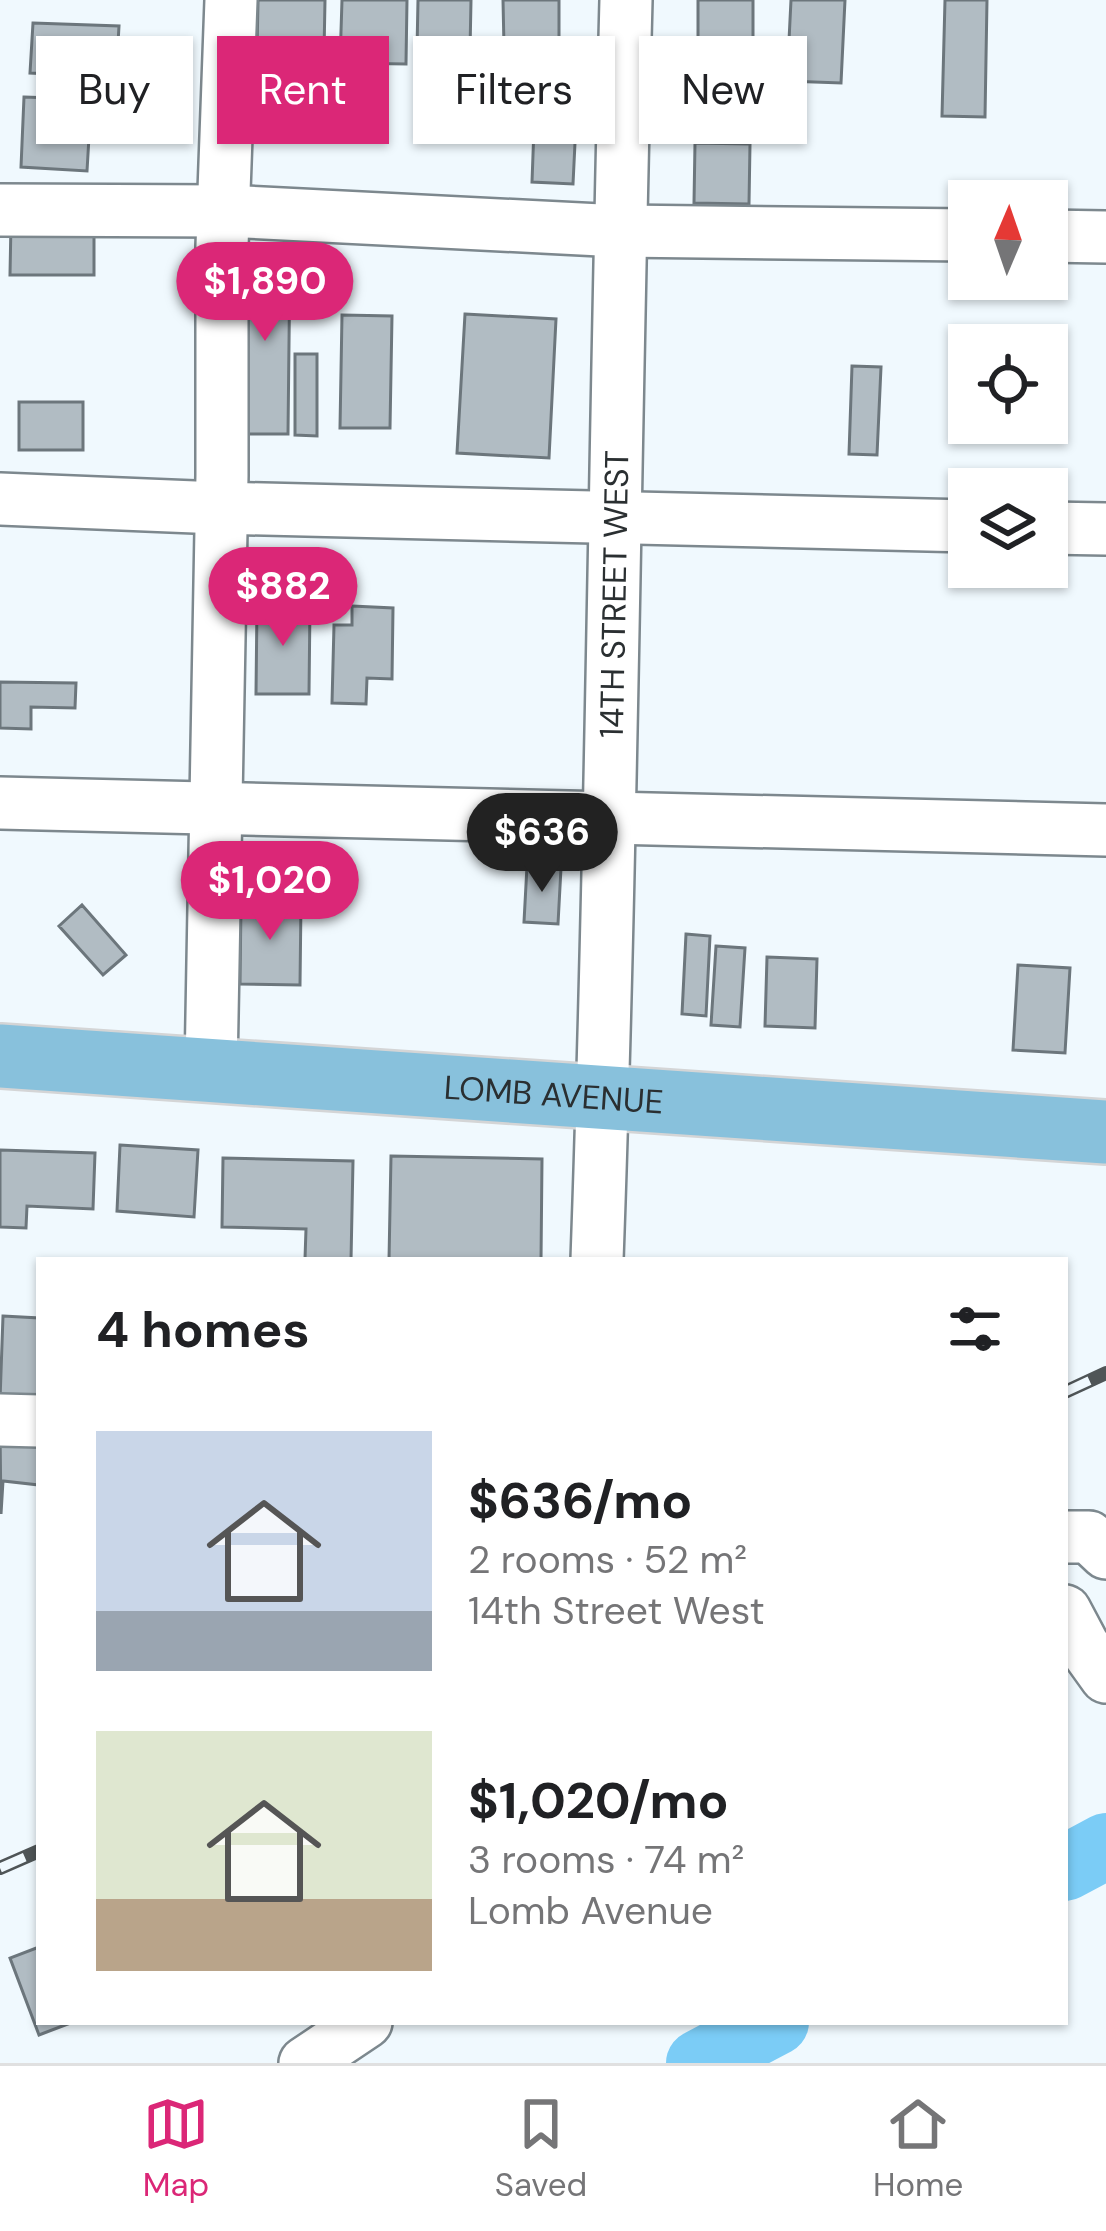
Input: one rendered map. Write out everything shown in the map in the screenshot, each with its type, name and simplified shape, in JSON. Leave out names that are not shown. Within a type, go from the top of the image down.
[{"type":"main road","name":"LOMB AVENUE","points":[[0,1056],[1106,1132]]},
{"type":"street","points":[[211,1070],[222,246],[231,0]]},
{"type":"street","name":"14TH STREET WEST","points":[[598,1257],[626,0]]},
{"type":"street","points":[[0,210],[225,211],[620,231],[948,236]]},
{"type":"street","points":[[1068,236],[1106,237]]},
{"type":"street","points":[[0,500],[948,525]]},
{"type":"street","points":[[1068,528],[1106,529]]},
{"type":"street","points":[[0,803],[1106,830]]},
{"type":"street","points":[[0,1420],[36,1421]]},
{"type":"street","points":[[1068,1538],[1089,1537],[1106,1553]]},
{"type":"street","points":[[1068,1617],[1106,1677]]},
{"type":"street","points":[[304,2063],[361,2025]]},
{"type":"building","points":[[258,0],[325,0],[324,36],[257,36]]},
{"type":"building","points":[[342,0],[407,0],[406,64],[389,64],[389,36],[341,36]]},
{"type":"building","points":[[418,0],[471,0],[470,36],[417,36]]},
{"type":"building","points":[[503,0],[559,0],[559,36],[504,36]]},
{"type":"building","points":[[698,0],[753,0],[753,36],[698,36]]},
{"type":"building","points":[[791,0],[845,0],[841,83],[807,82],[807,36],[789,36]]},
{"type":"building","points":[[945,0],[987,0],[985,117],[942,116]]},
{"type":"building","points":[[33,23],[119,26],[118,36],[36,36],[36,73],[30,73]]},
{"type":"building","points":[[24,97],[36,97],[36,144],[89,144],[87,171],[21,167]]},
{"type":"building","points":[[533,144],[575,144],[573,184],[532,182]]},
{"type":"building","points":[[695,144],[750,144],[749,204],[694,203]]},
{"type":"building","points":[[11,222],[94,223],[94,275],[10,275]]},
{"type":"building","points":[[242,253],[290,254],[288,434],[240,434]]},
{"type":"building","points":[[465,314],[556,319],[549,458],[457,453]]},
{"type":"building","points":[[342,315],[392,316],[390,428],[340,428]]},
{"type":"building","points":[[295,354],[317,354],[317,436],[295,435]]},
{"type":"building","points":[[852,366],[881,367],[877,455],[849,454]]},
{"type":"building","points":[[19,402],[83,402],[83,450],[19,450]]},
{"type":"building","points":[[257,604],[310,604],[309,694],[256,694]]},
{"type":"building","points":[[352,606],[393,608],[392,679],[367,678],[366,704],[332,703],[334,625],[352,625]]},
{"type":"building","points":[[0,682],[76,683],[75,708],[31,707],[31,729],[0,728]]},
{"type":"building","points":[[527,866],[561,868],[558,924],[524,922]]},
{"type":"building","points":[[241,901],[301,902],[300,985],[240,984]]},
{"type":"building","points":[[82,905],[126,955],[103,975],[59,926]]},
{"type":"building","points":[[686,934],[710,936],[706,1016],[682,1014]]},
{"type":"building","points":[[716,946],[745,948],[740,1027],[711,1025]]},
{"type":"building","points":[[767,957],[817,959],[815,1028],[765,1026]]},
{"type":"building","points":[[1018,965],[1070,968],[1065,1053],[1013,1050]]},
{"type":"building","points":[[120,1145],[198,1150],[194,1217],[117,1211]]},
{"type":"building","points":[[0,1150],[95,1153],[93,1209],[27,1206],[26,1228],[0,1227]]},
{"type":"building","points":[[391,1156],[542,1159],[541,1257],[389,1257]]},
{"type":"building","points":[[223,1158],[353,1161],[351,1257],[305,1257],[306,1229],[222,1227]]},
{"type":"building","points":[[3,1316],[36,1318],[36,1402],[0,1400]]},
{"type":"building","points":[[0,1431],[36,1433],[36,1485],[3,1481],[1,1514]]},
{"type":"building","points":[[36,1948],[36,2025],[65,2025],[39,2035],[10,1958]]},
{"type":"waterway","points":[[1068,1866],[1106,1846]]},
{"type":"waterway","points":[[699,2063],[770,2025]]},
{"type":"railway","points":[[1068,1391],[1106,1373]]},
{"type":"railway","points":[[0,1868],[36,1852]]}]
